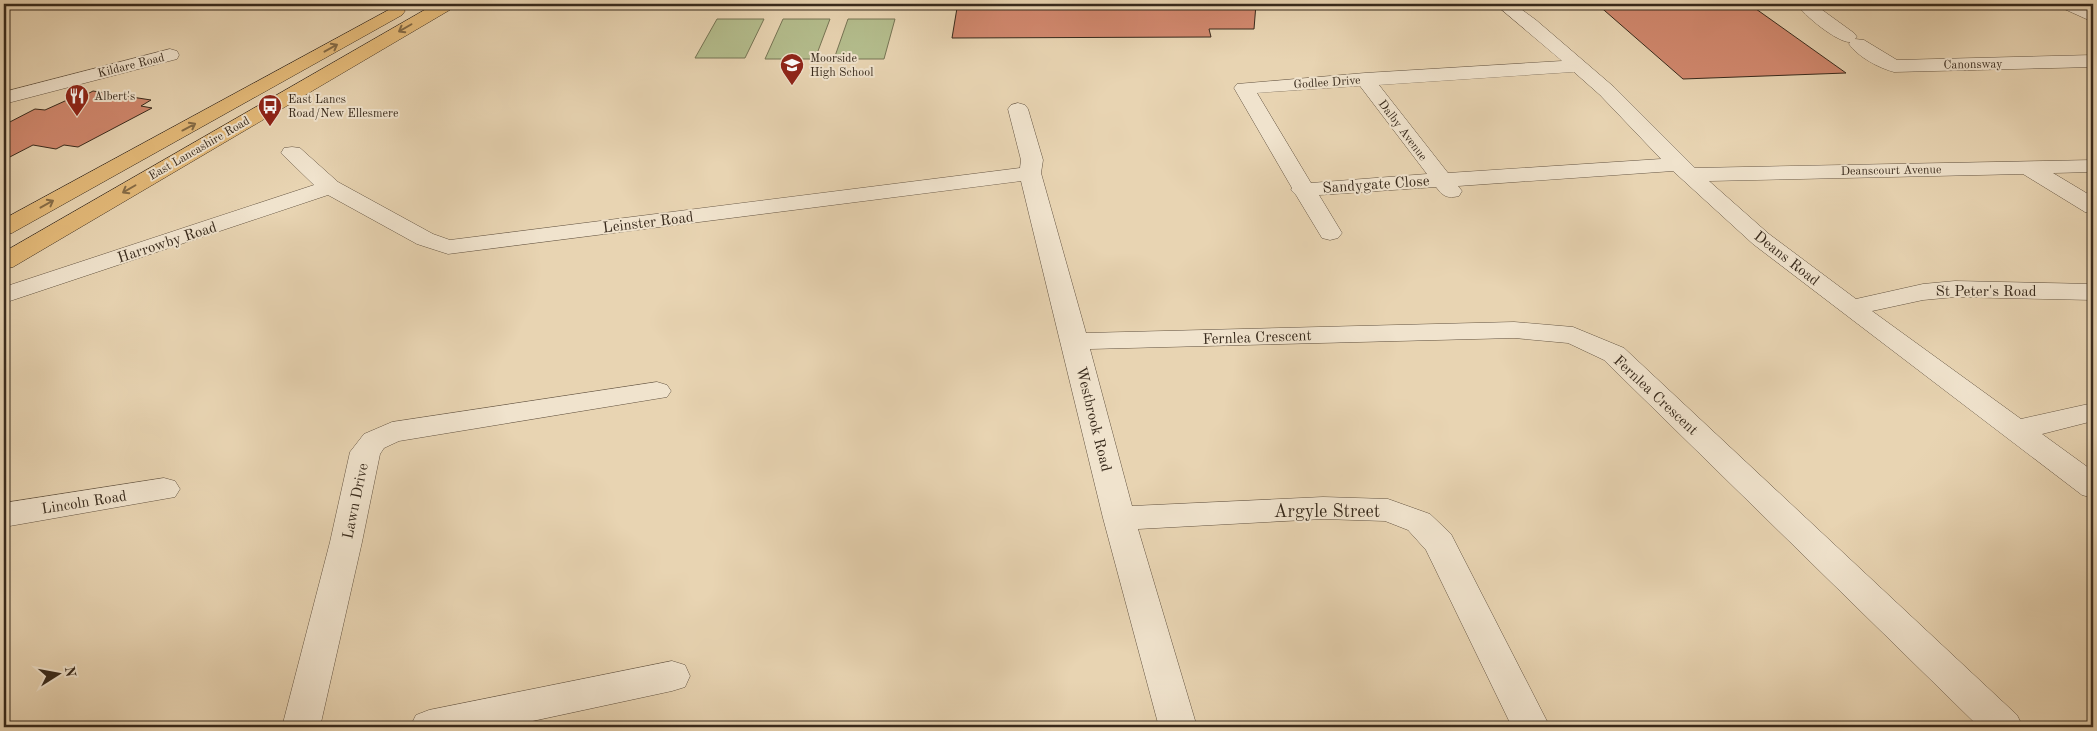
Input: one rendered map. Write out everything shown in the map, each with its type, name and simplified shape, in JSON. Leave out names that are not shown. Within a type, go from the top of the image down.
[{"type":"highway","name":"East Lancashire Road","points":[[4,228],[409,4]]},
{"type":"highway","name":"East Lancashire Road","points":[[4,262],[447,4]]},
{"type":"street","name":"Deans Road","points":[[1503,4],[1607,91],[1684,169],[1761,239],[1850,308],[2093,487]]},
{"type":"street","name":"Canonsway","points":[[1805,4],[1810,10],[1881,60],[1894,66],[2093,61]]},
{"type":"street","name":"Kildare Road","points":[[4,98],[170,55]]},
{"type":"street","name":"Godlee Drive","points":[[1330,233],[1302,190],[1244,88],[1578,66]]},
{"type":"street","name":"Dalby Avenue","points":[[1365,79],[1442,180]]},
{"type":"street","name":"Westbrook Road","points":[[1018,109],[1032,160],[1030,173],[1119,518],[1178,727]]},
{"type":"street","name":"Leinster Road","points":[[292,153],[330,187],[425,239],[448,247],[1030,173]]},
{"type":"street","name":"Deanscourt Avenue","points":[[1442,180],[1515,175],[1684,169],[2093,166]]},
{"type":"street","points":[[2027,167],[2093,207]]},
{"type":"street","points":[[1515,175],[1530,193]]},
{"type":"street","name":"Sandygate Close","points":[[1302,190],[1442,180],[1456,198],[1556,192]]},
{"type":"street","name":"Harrowby Road","points":[[4,295],[205,230],[330,187]]},
{"type":"street","name":"St Peter's Road","points":[[1850,308],[1939,290],[2093,292]]},
{"type":"street","name":"Fernlea Crescent","points":[[1075,342],[1514,330],[1573,334],[1614,354],[2004,727]]},
{"type":"street","name":"Lawn Drive","points":[[301,727],[346,542],[365,452],[374,441],[392,432],[657,391]]},
{"type":"street","points":[[2017,430],[2093,412]]},
{"type":"street","name":"Lincoln Road","points":[[4,515],[164,489]]},
{"type":"street","name":"Argyle Street","points":[[1119,518],[1332,508],[1388,510],[1419,522],[1440,543],[1530,727]]},
{"type":"street","points":[[429,727],[672,676]]},
{"type":"green space","points":[[717,19],[764,19],[745,58],[695,58]]},
{"type":"green space","points":[[783,19],[830,19],[815,59],[765,59]]},
{"type":"green space","points":[[848,19],[895,19],[884,59],[834,59]]},
{"type":"building","points":[[1016,4],[1256,4],[1254,29],[1209,29],[1211,37],[952,38],[957,8],[1011,8]]},
{"type":"building","points":[[1597,4],[1749,4],[1846,73],[1683,79]]},
{"type":"building","name":"Albert's","points":[[93,91],[151,100],[141,106],[152,108],[78,147],[64,145],[56,149],[33,145],[4,160],[4,125],[35,109],[45,110],[76,96],[82,97]]},
{"type":"place","name":"Moorside High School","points":[[792,86]]},
{"type":"place","name":"Albert's","points":[[77,117]]},
{"type":"place","name":"East Lancs Road/New Ellesmere","points":[[270,127]]}]
